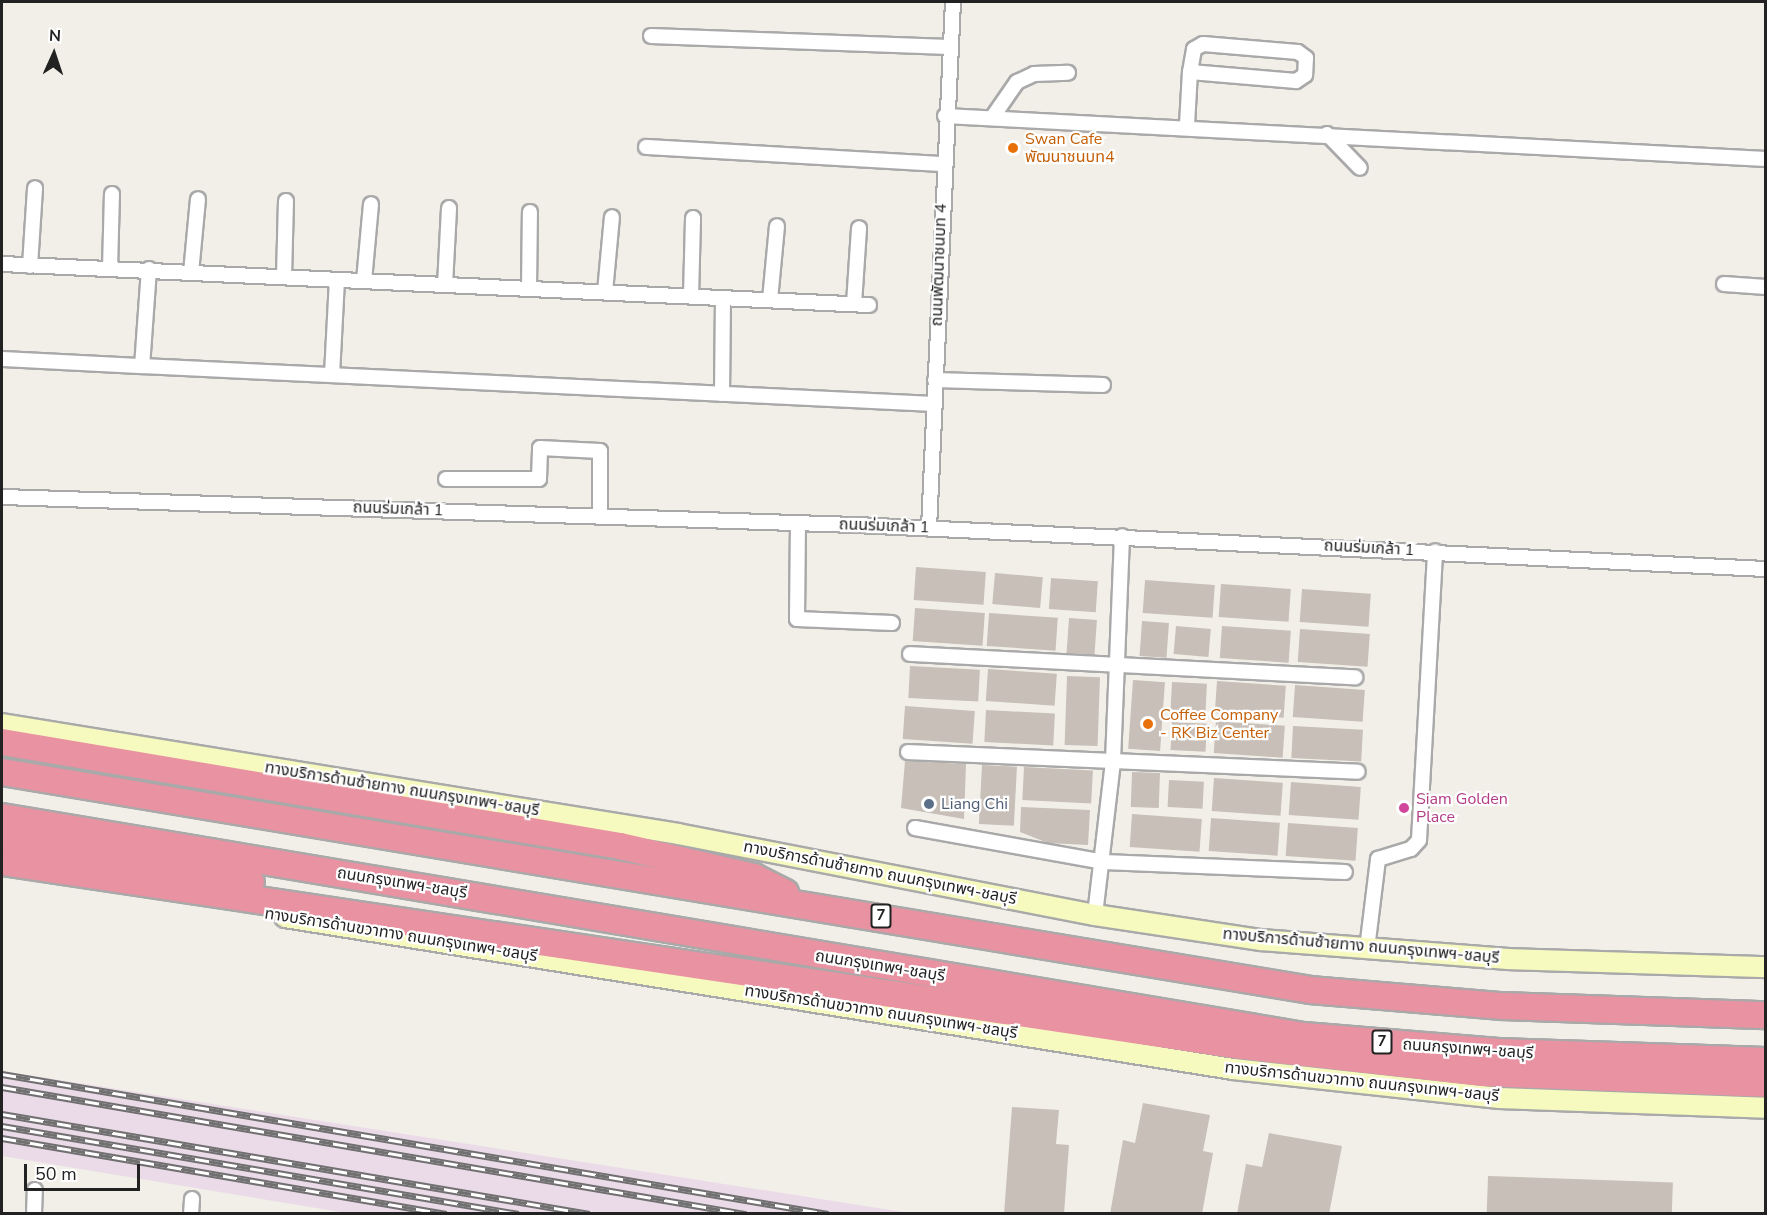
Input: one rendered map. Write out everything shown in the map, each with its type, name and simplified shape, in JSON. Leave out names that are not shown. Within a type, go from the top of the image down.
[{"type":"highway","points":[[2,742],[620,846],[754,877],[806,903]]},
{"type":"highway","name":"7","points":[[2,772],[806,903],[1310,990],[1502,1006],[1766,1015]]},
{"type":"highway","name":"ถนนกรุงเทพฯ-ชลบุรี","points":[[2,817],[1304,1036],[1498,1052],[1766,1061]]},
{"type":"highway","points":[[2,842],[592,940],[741,959],[807,954]]},
{"type":"highway","points":[[2,862],[1234,1046],[1483,1073],[1766,1084]]},
{"type":"main road","name":"ทางบริการด้านซ้ายทาง ถนนกรุงเทพฯ-ชลบุรี","points":[[2,724],[678,834],[1095,915],[1367,949],[1766,967]]},
{"type":"main road","name":"ทางบริการด้านขวาทาง ถนนกรุงเทพฯ-ชลบุรี","points":[[2,875],[1233,1068],[1499,1098],[1766,1108]]},
{"type":"street","name":"ถนนพัฒนาชนบท 4","points":[[929,528],[945,116],[952,2]]},
{"type":"street","points":[[651,36],[949,47]]},
{"type":"street","points":[[1186,125],[1190,72],[1194,50],[1203,44],[1298,52],[1306,58],[1300,81],[1190,72]]},
{"type":"street","points":[[992,118],[1017,82],[1034,74],[1068,73]]},
{"type":"street","points":[[945,116],[1186,125],[1766,159]]},
{"type":"street","points":[[1327,134],[1360,168]]},
{"type":"street","points":[[646,147],[943,164]]},
{"type":"street","points":[[30,266],[35,188]]},
{"type":"street","points":[[110,269],[112,194]]},
{"type":"street","points":[[191,273],[198,199]]},
{"type":"street","points":[[284,277],[286,201]]},
{"type":"street","points":[[364,281],[371,204]]},
{"type":"street","points":[[445,285],[449,208]]},
{"type":"street","points":[[529,289],[530,212]]},
{"type":"street","points":[[605,292],[612,217]]},
{"type":"street","points":[[691,296],[693,218]]},
{"type":"street","points":[[770,300],[777,226]]},
{"type":"street","points":[[855,304],[859,228]]},
{"type":"street","points":[[2,264],[869,305]]},
{"type":"street","points":[[142,366],[149,270]]},
{"type":"street","points":[[332,375],[337,280]]},
{"type":"street","points":[[1724,284],[1766,286]]},
{"type":"street","points":[[722,394],[723,298]]},
{"type":"street","points":[[2,359],[934,404]]},
{"type":"street","points":[[935,380],[1103,385]]},
{"type":"street","points":[[446,479],[539,479],[540,448],[600,451],[600,516]]},
{"type":"street","name":"ถนนร่มเกล้า 1","points":[[2,497],[929,528],[1766,569]]},
{"type":"street","points":[[798,523],[797,619],[892,623]]},
{"type":"street","points":[[1095,915],[1104,862],[1113,761],[1122,536]]},
{"type":"street","points":[[1367,949],[1378,859],[1411,849],[1419,840],[1435,551]]},
{"type":"street","points":[[910,654],[1355,677]]},
{"type":"street","points":[[908,752],[1358,772]]},
{"type":"street","points":[[915,828],[1104,862],[1345,872]]},
{"type":"street","points":[[34,1214],[35,1190]]},
{"type":"street","points":[[191,1214],[192,1199]]},
{"type":"shaded area","points":[[2,1071],[911,1213],[346,1213],[2,1156]]},
{"type":"building","points":[[916,567],[986,572],[984,605],[914,600]]},
{"type":"building","points":[[995,573],[1043,577],[1040,608],[992,604]]},
{"type":"building","points":[[1051,578],[1098,581],[1096,612],[1049,609]]},
{"type":"building","points":[[1145,580],[1215,585],[1213,618],[1143,613]]},
{"type":"building","points":[[1221,584],[1291,589],[1289,622],[1219,617]]},
{"type":"building","points":[[1302,589],[1371,594],[1369,627],[1300,622]]},
{"type":"building","points":[[915,608],[985,613],[983,646],[913,641]]},
{"type":"building","points":[[989,613],[1058,618],[1056,651],[987,646]]},
{"type":"building","points":[[1069,618],[1097,620],[1094,655],[1067,653]]},
{"type":"building","points":[[1142,621],[1169,623],[1166,658],[1140,656]]},
{"type":"building","points":[[1176,626],[1211,629],[1208,657],[1174,654]]},
{"type":"building","points":[[1222,626],[1291,631],[1289,663],[1220,658]]},
{"type":"building","points":[[1300,629],[1370,634],[1368,667],[1298,662]]},
{"type":"building","points":[[910,666],[980,670],[978,702],[908,698]]},
{"type":"building","points":[[988,669],[1057,674],[1055,706],[986,701]]},
{"type":"building","points":[[1067,676],[1100,677],[1098,746],[1065,745]]},
{"type":"building","points":[[1133,680],[1165,682],[1160,751],[1128,749]]},
{"type":"building","points":[[1217,681],[1286,686],[1284,718],[1215,713]]},
{"type":"building","points":[[1172,682],[1207,684],[1205,712],[1171,710]]},
{"type":"building","points":[[1295,685],[1365,690],[1363,722],[1293,717]]},
{"type":"building","points":[[905,706],[975,711],[973,744],[903,739]]},
{"type":"building","points":[[986,710],[1055,714],[1053,746],[984,742]]},
{"type":"building","points":[[1216,721],[1285,726],[1283,758],[1214,753]]},
{"type":"building","points":[[1172,722],[1207,724],[1205,752],[1171,750]]},
{"type":"building","points":[[1293,726],[1363,730],[1361,762],[1291,758]]},
{"type":"building","points":[[905,761],[966,764],[964,819],[901,808]]},
{"type":"building","points":[[982,765],[1017,767],[1014,826],[979,824]]},
{"type":"building","points":[[1024,767],[1093,771],[1091,804],[1022,800]]},
{"type":"building","points":[[1132,772],[1160,773],[1159,808],[1131,807]]},
{"type":"building","points":[[1214,778],[1283,783],[1281,816],[1212,811]]},
{"type":"building","points":[[1169,780],[1204,782],[1203,809],[1168,807]]},
{"type":"building","points":[[1291,782],[1361,787],[1359,820],[1289,815]]},
{"type":"building","points":[[1021,807],[1090,810],[1088,845],[1048,843],[1020,832]]},
{"type":"building","points":[[1132,814],[1202,819],[1200,852],[1130,847]]},
{"type":"building","points":[[1211,818],[1280,823],[1278,856],[1209,851]]},
{"type":"building","points":[[1288,823],[1358,828],[1356,861],[1286,856]]},
{"type":"building","points":[[1143,1103],[1210,1115],[1203,1151],[1213,1153],[1202,1214],[1110,1214],[1123,1140],[1135,1143]]},
{"type":"building","points":[[1012,1107],[1059,1110],[1056,1144],[1069,1145],[1064,1214],[1004,1214]]},
{"type":"building","points":[[1269,1133],[1342,1146],[1329,1214],[1237,1214],[1246,1164],[1262,1167]]},
{"type":"building","points":[[1488,1176],[1673,1182],[1672,1214],[1487,1214]]},
{"type":"railway","points":[[2,1074],[828,1214]]},
{"type":"railway","points":[[2,1087],[746,1214]]},
{"type":"railway","points":[[2,1114],[590,1214]]},
{"type":"railway","points":[[2,1126],[519,1214]]},
{"type":"railway","points":[[2,1138],[447,1214]]},
{"type":"place","name":"Swan Cafe พัฒนาชนบท4","points":[[1013,148]]},
{"type":"place","name":"Coffee Company - RK Biz Center","points":[[1148,724]]},
{"type":"place","name":"Liang Chi","points":[[929,804]]},
{"type":"place","name":"Siam Golden Place","points":[[1404,808]]}]
